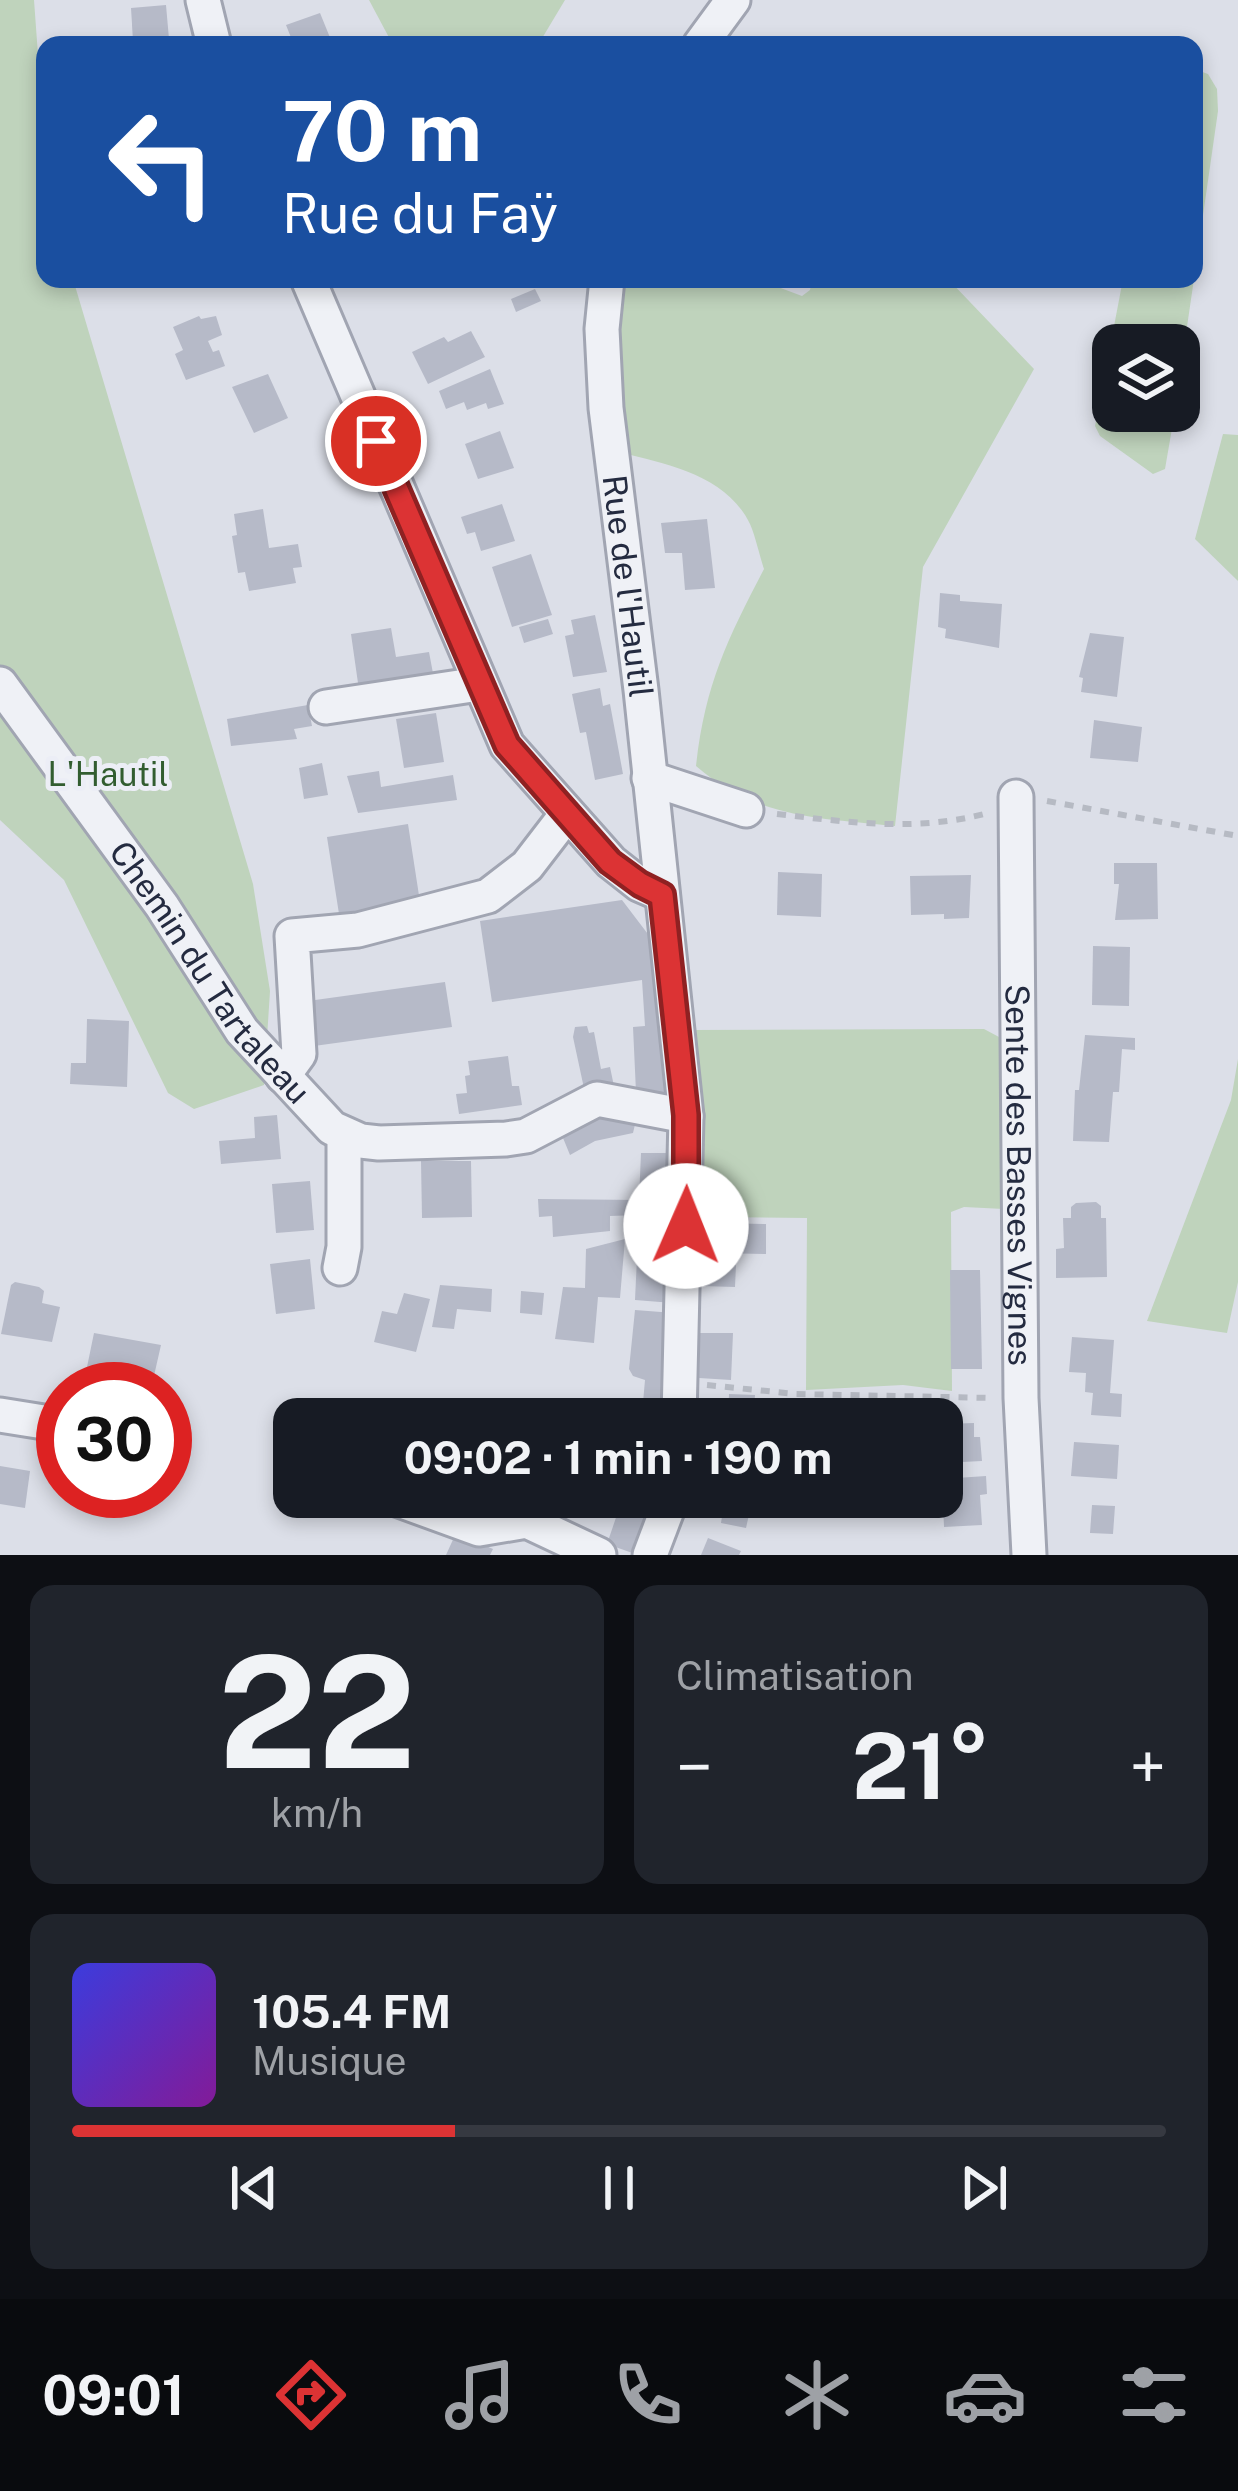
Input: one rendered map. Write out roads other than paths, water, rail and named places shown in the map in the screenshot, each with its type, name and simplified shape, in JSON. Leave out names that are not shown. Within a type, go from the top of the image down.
[{"type":"street","points":[[202,0],[212,36]]},
{"type":"street","points":[[707,36],[734,0]]},
{"type":"street","points":[[312,288],[507,745],[610,862],[662,895]]},
{"type":"street","name":"Rue de l'Hautil","points":[[606,288],[602,329],[606,408],[686,1115],[681,1398]]},
{"type":"street","name":"Chemin du Tartaleau","points":[[0,684],[162,906],[242,1030],[320,1118],[344,1135]]},
{"type":"street","points":[[326,707],[479,685]]},
{"type":"street","points":[[649,778],[746,810]]},
{"type":"street","name":"Sente des Basses Vignes","points":[[1016,797],[1021,1398],[1029,1555]]},
{"type":"street","points":[[283,1076],[299,1054],[292,936],[358,930],[488,896],[526,866],[567,814]]},
{"type":"street","points":[[340,1268],[344,1135],[361,1141],[413,1144],[506,1138],[540,1130],[597,1099],[686,1115]]},
{"type":"street","points":[[0,1415],[36,1421]]},
{"type":"street","points":[[449,1518],[479,1529],[526,1521],[599,1555]]},
{"type":"street","points":[[650,1555],[664,1518]]},
{"type":"park label","name":"L'Hautil","points":[[108,774]]}]
